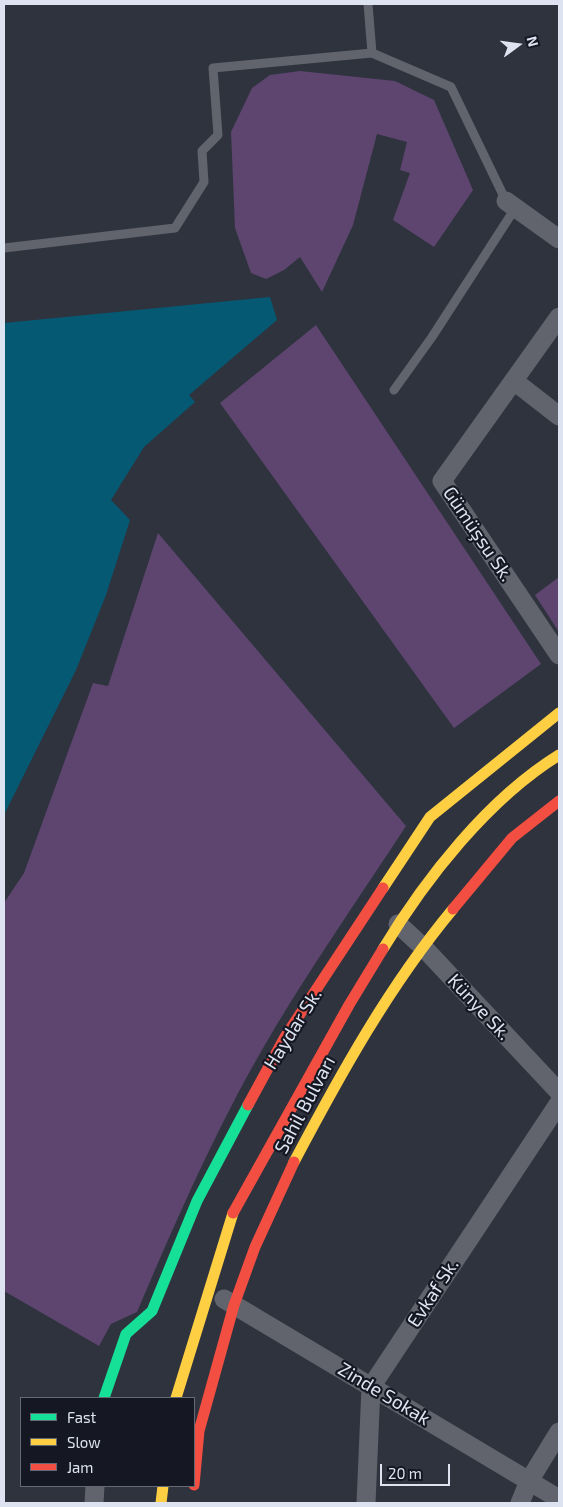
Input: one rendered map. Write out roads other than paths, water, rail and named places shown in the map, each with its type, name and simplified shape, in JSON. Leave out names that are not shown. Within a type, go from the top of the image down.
[{"type":"main road","name":"Haydar Sk.","points":[[104,1397],[126,1334],[152,1311],[198,1201],[285,1037],[430,817],[559,713]]},
{"type":"main road","name":"Sahil Bulvarı","points":[[176,1397],[230,1219],[280,1127],[398,924],[468,832],[533,771],[559,755]]},
{"type":"main road","name":"Sahil Bulvarı","points":[[195,1469],[199,1431],[234,1305],[255,1247],[290,1168],[336,1081],[389,997],[424,948],[512,838],[559,801]]},
{"type":"main road","points":[[161,1503],[162,1487]]},
{"type":"street","points":[[511,203],[559,238]]},
{"type":"street","name":"Gümüşsu Sk.","points":[[559,317],[442,481],[559,655]]},
{"type":"street","points":[[514,381],[559,416]]},
{"type":"street","name":"Künye Sk.","points":[[398,924],[424,948],[559,1092]]},
{"type":"street","name":"Evkaf Sk.","points":[[372,1387],[559,1103]]},
{"type":"street","name":"Zinde Sokak","points":[[208,1289],[559,1499]]},
{"type":"street","points":[[366,1503],[372,1387]]},
{"type":"street","points":[[520,1503],[529,1481],[559,1432]]},
{"type":"street","points":[[94,1503],[95,1487]]},
{"type":"lane","points":[[368,4],[372,53]]},
{"type":"lane","points":[[4,248],[175,228],[204,182],[202,151],[218,135],[213,68],[372,53],[451,86],[511,203],[432,337],[394,390]]},
{"type":"water","points":[[270,297],[277,320],[189,395],[195,402],[144,447],[111,500],[130,520],[106,595],[76,670],[4,815],[4,323]]}]
